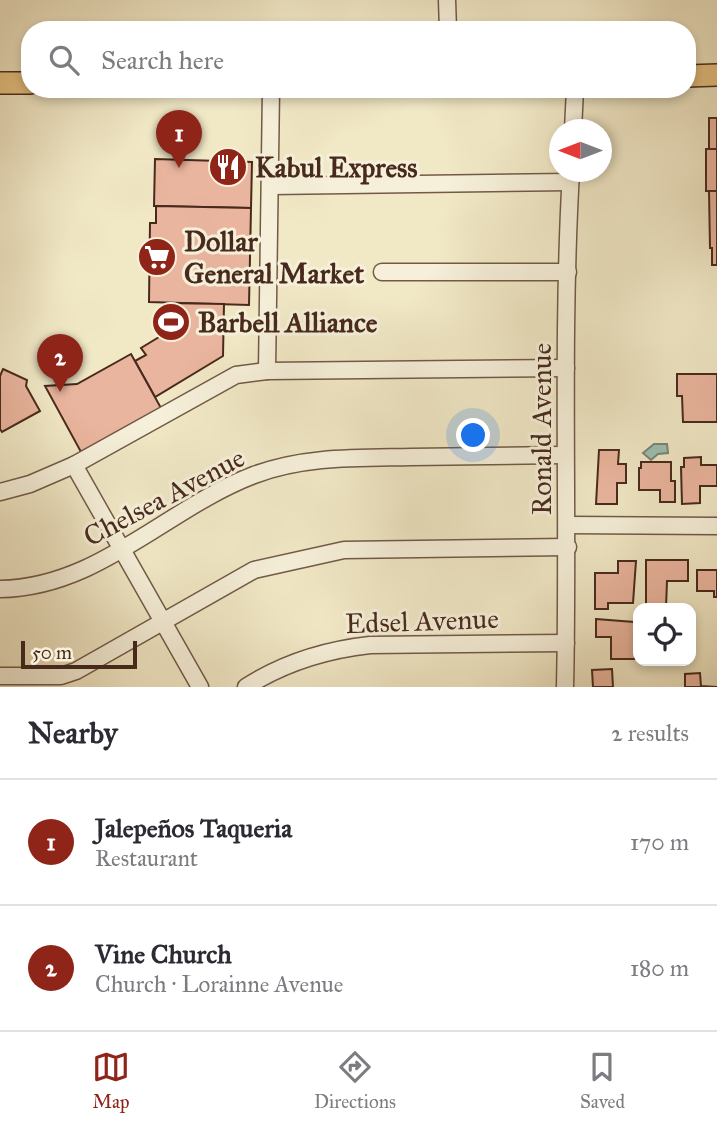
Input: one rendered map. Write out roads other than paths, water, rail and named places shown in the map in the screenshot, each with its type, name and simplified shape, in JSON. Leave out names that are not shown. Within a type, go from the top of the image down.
[{"type":"main road","points":[[696,76],[717,75]]},
{"type":"main road","points":[[0,83],[21,83]]},
{"type":"street","points":[[447,0],[448,21]]},
{"type":"street","points":[[267,371],[271,98]]},
{"type":"street","points":[[574,119],[575,98]]},
{"type":"street","points":[[271,186],[549,178]]},
{"type":"street","name":"Ronald Avenue","points":[[565,687],[568,525],[565,455],[570,182]]},
{"type":"street","points":[[382,272],[568,272]]},
{"type":"street","points":[[0,492],[30,484],[74,465],[236,375],[267,371],[566,368]]},
{"type":"street","name":"Chelsea Avenue","points":[[0,589],[45,583],[72,575],[121,550],[223,488],[255,474],[284,466],[338,458],[565,455]]},
{"type":"street","points":[[74,465],[200,687]]},
{"type":"street","points":[[568,525],[717,526]]},
{"type":"street","points":[[0,676],[61,676],[76,671],[254,569],[344,550],[568,547]]},
{"type":"street","name":"Edsel Avenue","points":[[246,687],[281,667],[316,654],[345,648],[370,645],[566,643]]},
{"type":"place","name":"Kabul Express","points":[[228,167]]},
{"type":"place","name":"Jalepeños Taqueria","points":[[179,168]]},
{"type":"place","name":"Dollar General Market","points":[[157,257]]},
{"type":"place","name":"Barbell Alliance","points":[[171,322]]},
{"type":"place","name":"Vine Church","points":[[60,392]]}]
